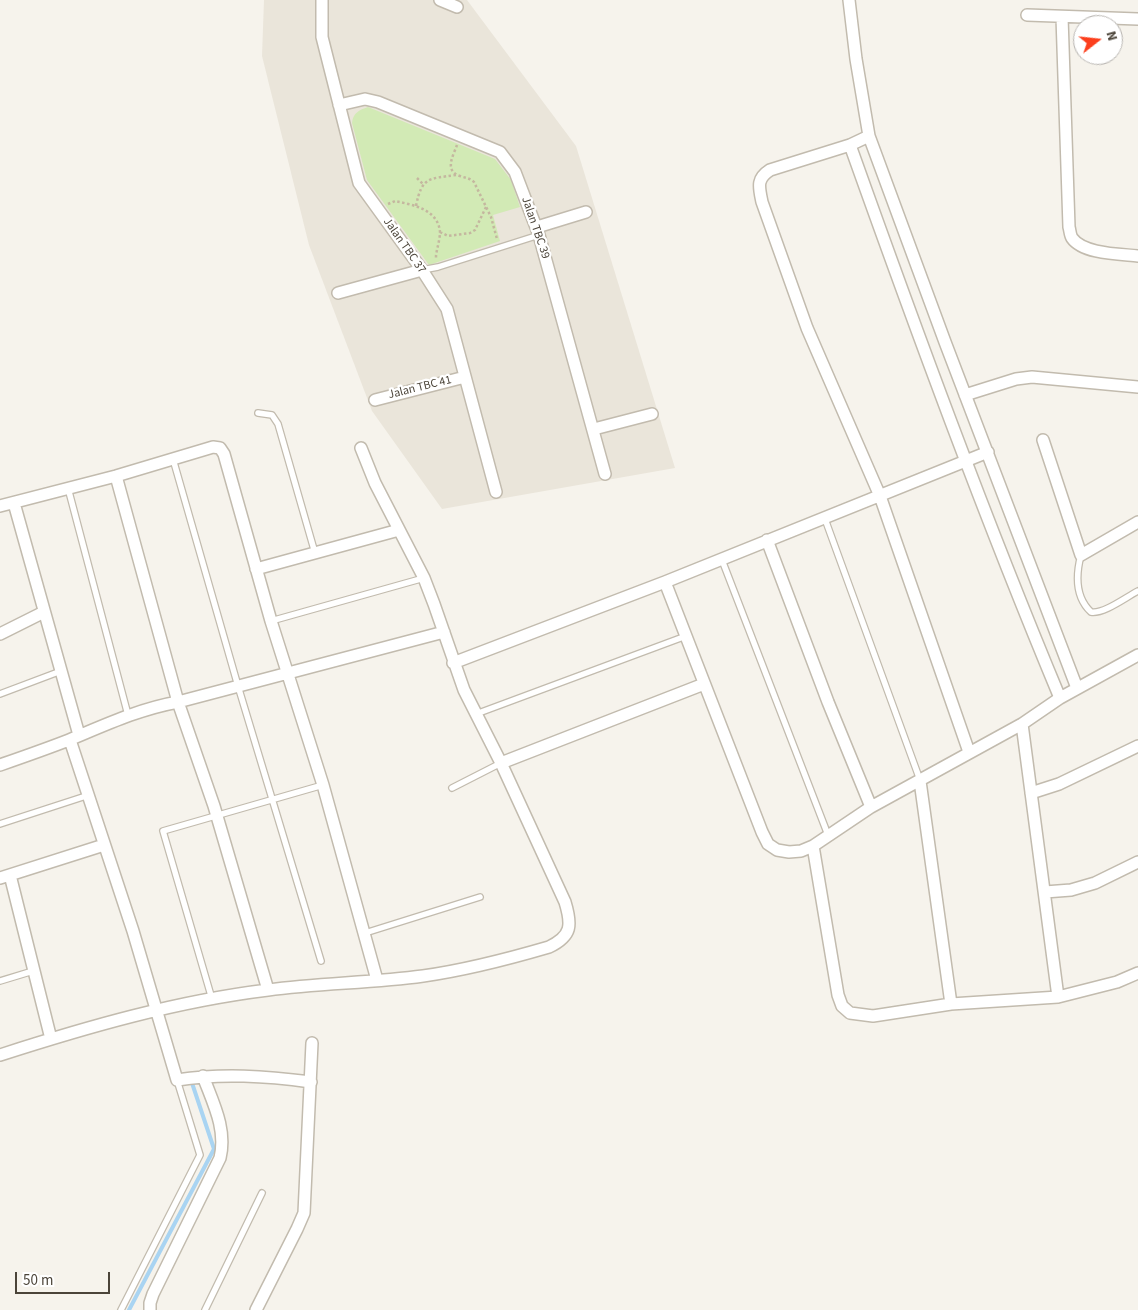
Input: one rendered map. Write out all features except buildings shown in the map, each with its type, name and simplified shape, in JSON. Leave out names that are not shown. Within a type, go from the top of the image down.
[{"type":"street","name":"Jalan TBC 37","points":[[322,0],[322,37],[359,183],[422,270],[447,309],[496,492]]},
{"type":"street","points":[[440,0],[457,7]]},
{"type":"street","points":[[849,0],[856,59],[869,136],[903,231],[1077,688]]},
{"type":"street","points":[[1027,16],[1138,19]]},
{"type":"street","points":[[1062,17],[1068,227],[1072,237],[1078,244],[1087,248],[1138,256]]},
{"type":"street","name":"Jalan TBC 39","points":[[339,105],[365,99],[378,102],[500,152],[515,172],[538,231],[605,474]]},
{"type":"street","points":[[869,136],[770,170],[762,175],[759,182],[760,191],[762,202],[807,328],[880,496],[969,752]]},
{"type":"street","points":[[850,144],[901,288],[1018,597],[1060,698]]},
{"type":"street","points":[[538,231],[586,212]]},
{"type":"street","points":[[338,293],[422,270]]},
{"type":"street","name":"Jalan TBC 41","points":[[375,400],[465,377]]},
{"type":"street","points":[[966,395],[1016,379],[1032,377],[1138,387]]},
{"type":"street","points":[[594,430],[652,414]]},
{"type":"street","points":[[1043,440],[1081,555],[1138,522]]},
{"type":"street","points":[[0,506],[214,448],[220,448],[224,454],[271,621],[323,785],[378,980]]},
{"type":"street","points":[[0,1056],[51,1039],[155,1010],[212,999],[268,990],[424,976],[470,968],[549,947],[560,942],[568,933],[570,919],[566,902],[502,763],[464,690],[424,578],[375,483],[361,448]]},
{"type":"street","points":[[453,663],[722,560],[767,540],[825,519],[988,452]]},
{"type":"street","points":[[116,476],[178,702],[216,814],[268,990]]},
{"type":"street","points":[[14,503],[61,671],[74,738],[89,795],[133,931],[177,1080],[203,1076],[241,1075],[311,1082]]},
{"type":"street","points":[[256,568],[399,530]]},
{"type":"street","points":[[767,540],[828,702],[871,807]]},
{"type":"street","points":[[665,582],[762,832],[768,844],[777,850],[789,852],[812,846],[871,807],[1022,724],[1060,698],[1138,655]]},
{"type":"street","points":[[0,634],[44,612]]},
{"type":"street","points":[[0,765],[154,706],[178,702],[361,652],[444,632]]},
{"type":"street","points":[[502,763],[704,684]]},
{"type":"street","points":[[1022,724],[1058,997]]},
{"type":"street","points":[[1031,793],[1060,784],[1138,746]]},
{"type":"street","points":[[920,781],[952,1004]]},
{"type":"street","points":[[51,1039],[5,876],[104,845]]},
{"type":"street","points":[[812,846],[838,995],[842,1006],[850,1013],[873,1016],[952,1004],[1058,997],[1117,982],[1138,973]]},
{"type":"street","points":[[1045,892],[1071,890],[1095,883],[1138,862]]},
{"type":"street","points":[[256,1310],[304,1212],[312,1043]]},
{"type":"street","points":[[150,1310],[153,1294],[220,1158],[223,1146],[222,1132],[203,1076]]},
{"type":"lane","points":[[422,270],[500,248],[538,231]]},
{"type":"lane","points":[[258,412],[272,415],[278,424],[315,553]]},
{"type":"lane","points":[[174,459],[238,686],[321,960]]},
{"type":"lane","points":[[68,488],[128,715]]},
{"type":"lane","points":[[825,519],[920,781]]},
{"type":"lane","points":[[1081,555],[1076,573],[1077,585],[1081,596],[1091,612],[1103,611],[1138,590]]},
{"type":"lane","points":[[722,560],[828,835]]},
{"type":"lane","points":[[271,621],[424,578]]},
{"type":"lane","points":[[476,714],[686,636]]},
{"type":"lane","points":[[0,694],[61,671]]},
{"type":"lane","points":[[452,788],[502,763]]},
{"type":"lane","points":[[212,999],[163,831],[216,814],[323,785]]},
{"type":"lane","points":[[0,824],[89,795]]},
{"type":"lane","points":[[365,934],[480,897]]},
{"type":"lane","points":[[0,981],[33,971]]},
{"type":"lane","points":[[121,1310],[200,1155],[177,1080]]},
{"type":"lane","points":[[205,1310],[262,1193]]},
{"type":"path","points":[[456,175],[451,169],[450,162],[461,135]]},
{"type":"path","points":[[416,206],[423,184],[430,179],[456,175],[472,180],[491,217],[500,248]]},
{"type":"path","points":[[417,178],[423,184]]},
{"type":"path","points":[[379,211],[395,201],[426,209],[432,215],[440,232],[436,256],[438,267]]},
{"type":"path","points":[[440,232],[448,236],[470,233],[474,230],[486,207]]},
{"type":"shaded area","points":[[264,0],[467,0],[576,146],[675,468],[442,509],[372,411],[309,245],[262,56]]},
{"type":"green space","points":[[368,107],[495,159],[511,180],[520,207],[493,215],[500,241],[429,265],[367,180],[352,123],[357,112]]},
{"type":"waterway","points":[[129,1310],[214,1149],[191,1080]]}]
